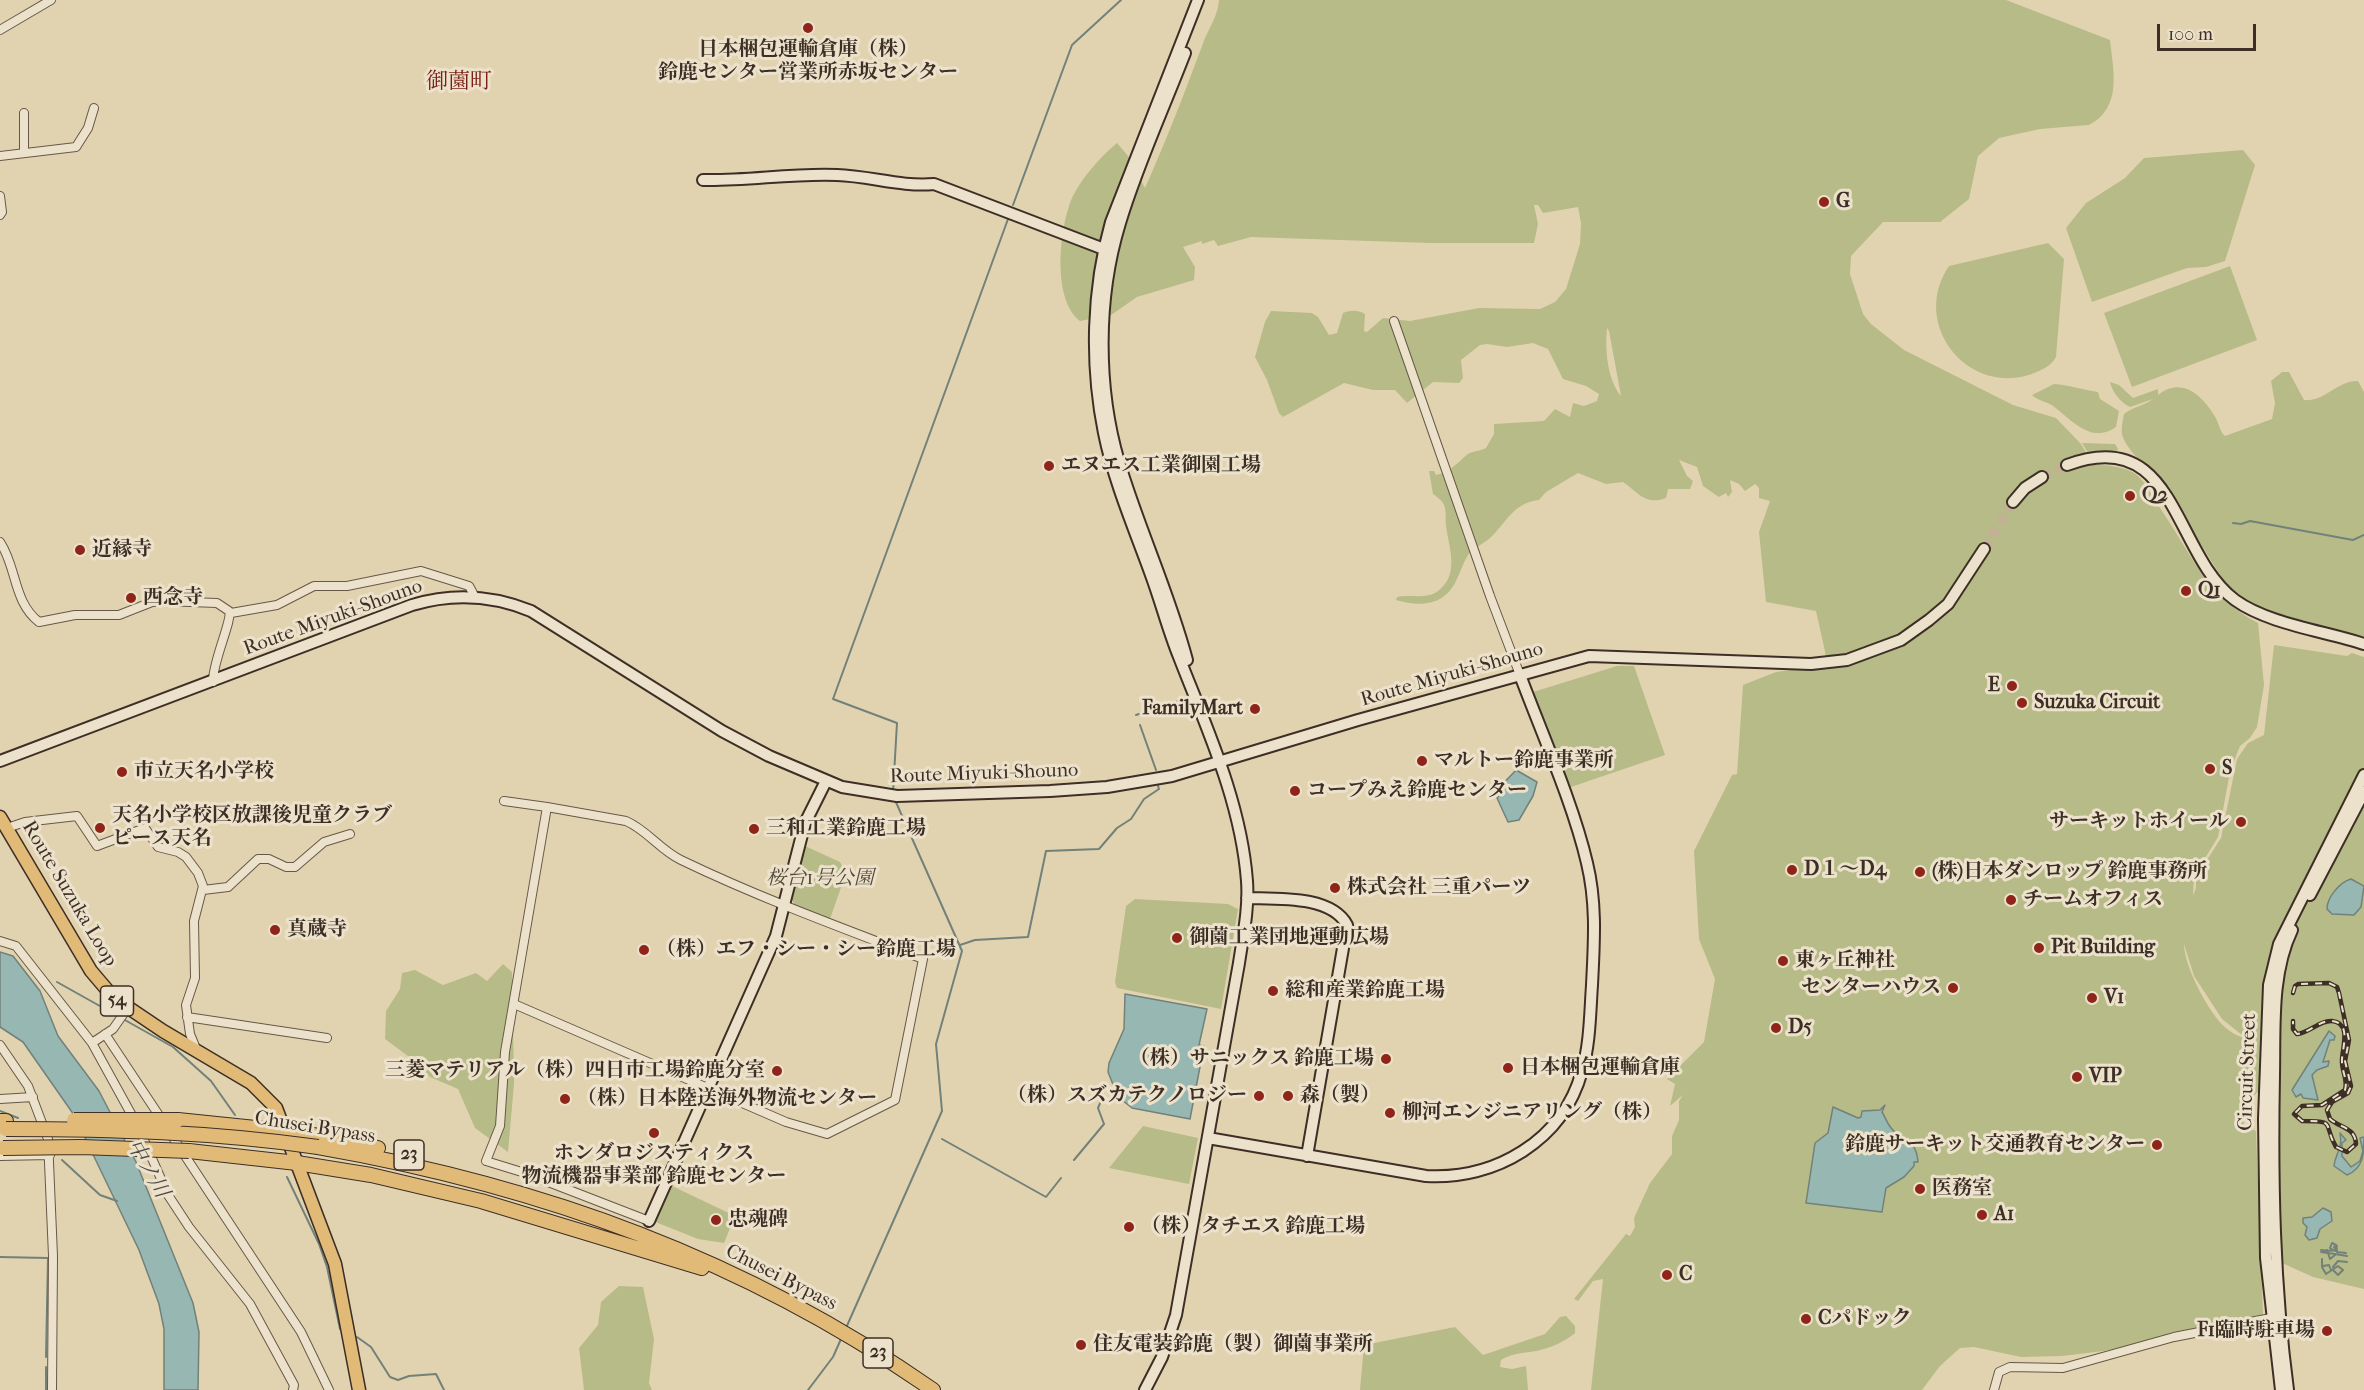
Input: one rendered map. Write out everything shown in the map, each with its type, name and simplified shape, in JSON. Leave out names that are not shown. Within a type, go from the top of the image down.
[{"type":"highway","points":[[0,1121],[144,1119],[262,1127],[287,1131]]},
{"type":"highway","name":"Chusei Bypass","points":[[0,1129],[144,1130],[272,1140],[393,1160],[557,1197],[600,1218],[686,1251],[830,1325],[929,1387]]},
{"type":"highway","name":"23","points":[[287,1131],[454,1165],[511,1186]]},
{"type":"highway","points":[[0,1148],[81,1147],[189,1151],[324,1167],[482,1201],[692,1264],[774,1296]]},
{"type":"main road","name":"Route Suzuka Loop","points":[[3,822],[91,971],[123,1015],[197,1052],[251,1083],[264,1093],[276,1108],[287,1131],[335,1264],[356,1388]]},
{"type":"street","points":[[0,30],[51,0]]},
{"type":"street","points":[[1145,1390],[1162,1357],[1176,1315],[1239,963],[1247,898],[1241,839],[1220,762],[1124,478],[1113,434],[1105,383],[1104,330],[1108,250],[1120,194],[1198,0]]},
{"type":"street","points":[[1108,250],[1205,0]]},
{"type":"street","points":[[0,156],[78,146],[92,119],[94,108]]},
{"type":"street","points":[[24,113],[24,153]]},
{"type":"street","points":[[703,180],[735,181],[841,175],[914,186],[934,184],[1108,250]]},
{"type":"street","points":[[0,196],[2,213],[0,215]]},
{"type":"street","points":[[1208,1138],[1426,1176],[1448,1177],[1476,1173],[1510,1159],[1535,1143],[1562,1114],[1578,1084],[1586,1059],[1594,904],[1581,842],[1490,596],[1394,321]]},
{"type":"street","points":[[2067,465],[2095,457],[2115,456],[2140,465],[2152,477],[2172,506],[2214,577],[2235,600],[2264,614],[2364,644]]},
{"type":"street","points":[[2013,502],[2025,489],[2042,477]]},
{"type":"street","points":[[0,542],[9,558],[9,566],[22,600],[30,615],[39,622],[75,615],[119,615],[152,602],[162,601],[217,603],[231,613],[277,605],[314,586],[347,586],[421,571],[469,586],[475,597]]},
{"type":"street","name":"Route Miyuki-Shouno","points":[[0,761],[412,605],[449,597],[475,597],[512,603],[531,611],[722,731],[826,781],[858,791],[892,796],[1090,789],[1172,776],[1520,675],[1599,655],[1811,664],[1864,655],[1901,640],[1948,604],[1984,549]]},
{"type":"street","points":[[213,682],[216,654],[231,613]]},
{"type":"street","name":"Circuit Street","points":[[2288,1390],[2266,1258],[2264,1129],[2272,969],[2279,944],[2364,775]]},
{"type":"street","points":[[547,807],[505,1052],[500,1126],[486,1161],[525,1173],[649,1221],[776,936],[805,824],[826,781]]},
{"type":"street","name":"Circuit Street","points":[[2281,1390],[2276,1317],[2273,1185],[2278,978],[2289,936],[2364,792]]},
{"type":"street","points":[[504,801],[626,821],[637,826],[669,854],[783,905],[923,959],[895,1100],[827,1134],[786,1122],[514,1004]]},
{"type":"street","points":[[3,822],[77,816],[93,842],[103,846],[145,828],[158,847],[178,852],[186,857],[200,877],[203,890],[194,921],[195,978],[189,990],[187,1017],[197,1052]]},
{"type":"street","points":[[203,890],[228,887],[258,859],[269,859],[285,867],[295,867],[324,843],[350,834]]},
{"type":"street","points":[[1247,898],[1311,902],[1340,916],[1347,925],[1306,1156]]},
{"type":"street","points":[[0,941],[15,946],[92,1043],[144,1138],[168,1195],[189,1227],[250,1304],[295,1388]]},
{"type":"street","points":[[92,1043],[105,1034],[123,1015]]},
{"type":"street","points":[[187,1017],[327,1038]]},
{"type":"street","points":[[105,1034],[301,1332],[329,1390]]},
{"type":"street","points":[[0,1045],[14,1062],[33,1097],[43,1123],[50,1155],[52,1390]]},
{"type":"street","points":[[0,1099],[33,1097]]},
{"type":"street","points":[[0,1156],[50,1155]]},
{"type":"street","points":[[1994,1390],[1999,1372],[2010,1367],[2063,1368],[2174,1337],[2276,1317]]},
{"type":"green space","name":"Suzuka Circuit","points":[[1219,0],[2006,0],[2110,40],[2113,87],[2107,108],[2100,117],[2089,125],[2040,129],[1999,138],[1978,156],[1969,199],[1940,222],[1883,222],[1851,256],[1850,274],[1863,314],[1871,324],[1904,350],[2013,405],[2056,418],[2081,444],[2093,465],[2122,468],[2137,475],[2212,586],[2225,600],[2258,623],[2264,685],[2257,727],[2250,738],[2240,746],[2230,772],[2218,837],[2194,876],[2193,896],[2196,877],[2221,838],[2237,759],[2248,743],[2264,735],[2274,645],[2347,656],[2352,653],[2364,657],[2364,1289],[2313,1277],[2282,1263],[2263,1044],[2260,1043],[2262,1049],[2259,1091],[2242,1106],[2244,1126],[2256,1131],[2263,1315],[2104,1351],[2062,1356],[2021,1357],[1974,1347],[1960,1348],[1940,1366],[1922,1390],[1591,1390],[1603,1279],[1593,1281],[1578,1301],[1574,1299],[1626,1234],[1630,1236],[1635,1227],[1634,1218],[1650,1183],[1672,1154],[1672,1136],[1679,1120],[1679,1101],[1683,1095],[1670,1106],[1675,1084],[1667,1079],[1704,1042],[1715,979],[1699,939],[1694,851],[1732,775],[1737,774],[1743,685],[1776,672],[1828,665],[1816,611],[1766,602],[1759,532],[1770,501],[1759,498],[1759,488],[1755,484],[1745,491],[1739,484],[1730,480],[1732,492],[1728,497],[1726,493],[1719,497],[1703,486],[1697,467],[1679,460],[1687,476],[1693,481],[1690,489],[1668,489],[1666,498],[1659,500],[1642,497],[1623,482],[1606,484],[1578,473],[1546,492],[1539,500],[1523,505],[1511,514],[1490,538],[1468,555],[1456,581],[1445,596],[1422,604],[1396,600],[1397,597],[1433,594],[1445,584],[1449,577],[1451,552],[1445,509],[1442,502],[1433,494],[1429,471],[1434,471],[1436,475],[1441,474],[1468,454],[1486,448],[1494,434],[1494,424],[1544,421],[1555,409],[1570,417],[1573,403],[1584,406],[1597,401],[1599,394],[1586,386],[1563,379],[1548,349],[1533,343],[1507,347],[1480,345],[1461,360],[1463,378],[1459,383],[1433,382],[1407,403],[1395,390],[1373,390],[1344,383],[1283,417],[1279,413],[1267,380],[1255,357],[1265,322],[1271,311],[1312,313],[1318,317],[1329,335],[1337,333],[1343,313],[1352,311],[1365,314],[1364,331],[1367,332],[1383,318],[1410,321],[1479,308],[1540,309],[1555,302],[1566,289],[1580,244],[1581,223],[1578,207],[1543,213],[1538,205],[1534,205],[1538,224],[1534,243],[1429,243],[1251,237],[1218,246],[1214,240],[1202,244],[1202,241],[1183,247],[1195,267],[1194,280],[1137,297],[1111,315],[1080,321],[1071,311],[1062,283],[1061,250],[1065,219],[1072,198],[1089,172],[1117,143],[1128,156],[1145,188],[1216,15]],"holes":[[[1607,328],[1609,331],[1621,396],[1616,389],[1608,364]],[[2184,944],[2194,976],[2222,1019],[2242,1035],[2256,1036],[2255,1042],[2229,1031],[2212,1012],[2193,977]]]},
{"type":"green space","points":[[2243,150],[2255,165],[2225,261],[2206,267],[2187,268],[2092,302],[2066,228],[2086,203],[2125,178],[2144,158]]},
{"type":"green space","points":[[2048,243],[2064,259],[2056,357],[2042,370],[2014,378],[1991,376],[1970,367],[1954,353],[1942,334],[1936,312],[1938,289],[1949,266]]},
{"type":"green space","points":[[2230,266],[2257,340],[2132,387],[2104,313]]},
{"type":"green space","points":[[2282,372],[2289,372],[2304,400],[2318,398],[2344,384],[2358,381],[2364,392],[2364,638],[2261,609],[2229,589],[2164,486],[2125,441],[2122,432],[2124,414],[2153,399],[2130,407],[2117,397],[2110,382],[2119,385],[2133,398],[2158,389],[2158,395],[2175,387],[2190,390],[2209,408],[2225,436],[2272,419],[2275,403],[2271,381]]},
{"type":"green space","points":[[2054,384],[2098,392],[2100,399],[2119,411],[2116,427],[2107,432],[2090,432],[2074,423],[2053,406],[2032,395]]},
{"type":"green space","points":[[2082,443],[2115,444],[2118,449],[2117,451],[2088,453]]},
{"type":"green space","points":[[1617,666],[1634,666],[1665,755],[1568,788],[1533,692]]},
{"type":"green space","name":"桜台1号公園","points":[[805,846],[840,862],[846,873],[830,919],[795,906],[791,897]]},
{"type":"green space","name":"御薗工業団地運動広場","points":[[1135,899],[1228,904],[1238,909],[1221,1009],[1117,988],[1115,982],[1126,906]]},
{"type":"green space","points":[[503,964],[512,972],[514,1084],[508,1152],[475,1128],[458,1089],[430,1077],[412,1059],[385,1039],[386,1011],[400,989],[402,973],[415,970],[443,985],[476,973],[487,981]]},
{"type":"green space","points":[[1143,1126],[1198,1138],[1189,1184],[1109,1168]]},
{"type":"green space","points":[[670,1185],[735,1216],[724,1243],[698,1239],[653,1221]]},
{"type":"green space","points":[[619,1286],[643,1287],[654,1339],[649,1383],[652,1390],[584,1390],[579,1348],[598,1325],[601,1302]]},
{"type":"green space","points":[[1566,1316],[1575,1326],[1575,1333],[1568,1338],[1539,1351],[1511,1355],[1501,1360],[1500,1367],[1512,1369],[1526,1366],[1528,1390],[1360,1390],[1364,1345],[1455,1327],[1483,1355],[1545,1334],[1560,1317]]},
{"type":"water","points":[[1516,770],[1537,782],[1533,796],[1519,820],[1508,822],[1497,798],[1502,792],[1498,789]]},
{"type":"water","points":[[2351,879],[2364,886],[2361,907],[2354,915],[2332,914],[2327,909],[2332,895],[2343,883]]},
{"type":"water","points":[[0,952],[13,956],[40,991],[58,1036],[99,1091],[136,1162],[193,1303],[199,1332],[198,1390],[164,1390],[164,1329],[159,1304],[139,1250],[74,1115],[23,1042],[0,1027]]},
{"type":"water","points":[[1125,994],[1207,1009],[1199,1045],[1204,1046],[1190,1119],[1132,1108],[1118,1097],[1108,1072],[1109,1063],[1124,1029]]},
{"type":"water","points":[[2329,1031],[2335,1036],[2334,1040],[2330,1040],[2323,1062],[2329,1061],[2328,1066],[2317,1070],[2312,1075],[2318,1100],[2303,1098],[2301,1094],[2296,1097],[2292,1090]]},
{"type":"water","points":[[1885,1105],[1882,1112],[1889,1125],[1912,1145],[1918,1162],[1914,1162],[1914,1166],[1904,1177],[1886,1188],[1882,1212],[1806,1203],[1815,1143],[1828,1133],[1833,1107],[1858,1118],[1861,1117],[1862,1111],[1880,1110]]},
{"type":"water","points":[[2340,1133],[2346,1140],[2342,1143],[2342,1156],[2351,1167],[2360,1161],[2363,1151],[2360,1138],[2364,1137],[2363,1154],[2360,1164],[2347,1175],[2334,1166],[2340,1147]]},
{"type":"water","points":[[2323,1208],[2331,1212],[2332,1221],[2320,1229],[2317,1238],[2309,1240],[2305,1235],[2307,1227],[2303,1223],[2303,1218],[2312,1217]]},
{"type":"waterway","points":[[1013,205],[1072,45],[1121,0]]},
{"type":"waterway","points":[[893,792],[897,723],[833,699],[1008,219]]},
{"type":"waterway","points":[[2233,523],[2241,524],[2250,521],[2353,540],[2364,535]]},
{"type":"waterway","points":[[1136,715],[1179,701]]},
{"type":"waterway","points":[[1140,725],[1156,770]]},
{"type":"waterway","points":[[960,945],[975,940],[1028,937],[1046,851],[1099,849],[1117,828],[1131,819],[1144,799],[1159,789],[1158,786]]},
{"type":"waterway","points":[[846,1328],[942,1111],[936,1044],[962,951],[895,800]]},
{"type":"waterway","points":[[57,982],[173,1047],[211,1081],[235,1115]]},
{"type":"waterway","points":[[1074,1160],[1104,1124],[1098,1108],[1101,1101]]},
{"type":"waterway","points":[[0,1111],[18,1118]]},
{"type":"waterway","points":[[942,1139],[1046,1197],[1061,1178]]},
{"type":"waterway","points":[[62,1160],[100,1195],[117,1201]]},
{"type":"waterway","points":[[287,1177],[319,1244],[327,1267],[340,1329]]},
{"type":"waterway","points":[[2321,1250],[2329,1251],[2333,1251],[2335,1250],[2337,1250],[2336,1245],[2332,1243],[2330,1248],[2333,1250],[2334,1251],[2336,1251]]},
{"type":"waterway","points":[[2337,1246],[2334,1247],[2337,1252],[2346,1253]]},
{"type":"waterway","points":[[2327,1250],[2330,1259],[2335,1255]]},
{"type":"waterway","points":[[2321,1252],[2335,1254]]},
{"type":"waterway","points":[[2335,1254],[2347,1256]]},
{"type":"waterway","points":[[0,1257],[48,1258],[46,1357]]},
{"type":"waterway","points":[[2322,1259],[2322,1267]]},
{"type":"waterway","points":[[2333,1267],[2338,1261],[2347,1262]]},
{"type":"waterway","points":[[2323,1266],[2329,1265],[2331,1270]]},
{"type":"waterway","points":[[2322,1267],[2326,1274],[2338,1266],[2343,1270],[2338,1275],[2333,1270]]},
{"type":"waterway","points":[[357,1337],[371,1347],[390,1377],[398,1380],[409,1376],[436,1374],[444,1390]]},
{"type":"waterway","points":[[808,1390],[833,1357],[841,1339]]},
{"type":"waterway","points":[[46,1367],[46,1390]]},
{"type":"tunnel","points":[[2042,477],[2067,465]]},
{"type":"tunnel","points":[[1984,549],[2013,502]]},
{"type":"railway","points":[[2293,993],[2298,984],[2329,983],[2337,987],[2349,1040],[2345,1061],[2351,1086],[2348,1093],[2332,1102],[2327,1110],[2330,1119],[2350,1131],[2355,1138],[2356,1144],[2347,1152],[2336,1147],[2325,1123],[2302,1121],[2294,1114],[2302,1106],[2322,1105],[2345,1090],[2342,1027],[2338,1023],[2328,1021],[2297,1034],[2293,1029],[2293,1021]]},
{"type":"place","name":"日本梱包運輸倉庫（株） 鈴鹿センター営業所赤坂センター","points":[[808,28]]},
{"type":"place","name":"G","points":[[1824,202]]},
{"type":"place","name":"エヌエス工業御園工場","points":[[1049,466]]},
{"type":"place","name":"Q2","points":[[2130,496]]},
{"type":"place","name":"近縁寺","points":[[80,550]]},
{"type":"place","name":"Q1","points":[[2186,591]]},
{"type":"place","name":"西念寺","points":[[131,598]]},
{"type":"place","name":"E","points":[[2012,686]]},
{"type":"place","name":"Suzuka Circuit","points":[[2022,703]]},
{"type":"place","name":"FamilyMart","points":[[1255,709]]},
{"type":"place","name":"マルトー鈴鹿事業所","points":[[1422,761]]},
{"type":"place","name":"S","points":[[2210,769]]},
{"type":"place","name":"市立天名小学校","points":[[122,772]]},
{"type":"place","name":"コープみえ鈴鹿センター","points":[[1295,791]]},
{"type":"place","name":"サーキットホイール","points":[[2241,822]]},
{"type":"place","name":"天名小学校区放課後児童クラブ ピース天名","points":[[100,828]]},
{"type":"place","name":"三和工業鈴鹿工場","points":[[754,829]]},
{"type":"place","name":"D１～D4","points":[[1792,870]]},
{"type":"place","name":"(株)日本ダンロップ 鈴鹿事務所","points":[[1920,872]]},
{"type":"place","name":"株式会社 三重パーツ","points":[[1335,888]]},
{"type":"place","name":"チームオフィス","points":[[2011,900]]},
{"type":"place","name":"真蔵寺","points":[[275,930]]},
{"type":"place","name":"御薗工業団地運動広場","points":[[1177,938]]},
{"type":"place","name":"Pit Building","points":[[2039,948]]},
{"type":"place","name":"（株）エフ・シー・シー鈴鹿工場","points":[[644,950]]},
{"type":"place","name":"東ヶ丘神社","points":[[1783,961]]},
{"type":"place","name":"センターハウス","points":[[1953,988]]},
{"type":"place","name":"総和産業鈴鹿工場","points":[[1273,991]]},
{"type":"place","name":"V1","points":[[2092,998]]},
{"type":"place","name":"D5","points":[[1776,1028]]},
{"type":"place","name":"（株）サニックス 鈴鹿工場","points":[[1386,1059]]},
{"type":"place","name":"日本梱包運輸倉庫","points":[[1508,1068]]},
{"type":"place","name":"三菱マテリアル（株）四日市工場鈴鹿分室","points":[[777,1071]]},
{"type":"place","name":"VIP","points":[[2077,1077]]},
{"type":"place","name":"（株）スズカテクノロジー","points":[[1259,1096]]},
{"type":"place","name":"森（製）","points":[[1288,1096]]},
{"type":"place","name":"（株）日本陸送海外物流センター","points":[[565,1099]]},
{"type":"place","name":"柳河エンジニアリング（株）","points":[[1390,1113]]},
{"type":"place","name":"ホンダロジスティクス 物流機器事業部 鈴鹿センター","points":[[654,1133]]},
{"type":"place","name":"鈴鹿サーキット交通教育センター","points":[[2157,1145]]},
{"type":"place","name":"医務室","points":[[1920,1189]]},
{"type":"place","name":"A1","points":[[1982,1215]]},
{"type":"place","name":"忠魂碑","points":[[716,1220]]},
{"type":"place","name":"（株）タチエス 鈴鹿工場","points":[[1129,1227]]},
{"type":"place","name":"C","points":[[1667,1275]]},
{"type":"place","name":"Cパドック","points":[[1806,1319]]},
{"type":"place","name":"F1臨時駐車場","points":[[2327,1331]]},
{"type":"place","name":"住友電装鈴鹿（製）御薗事業所","points":[[1081,1345]]},
{"type":"district","name":"御薗町","points":[[459,83]]},
{"type":"water label","name":"中ノ川","points":[[147,1169]]}]
